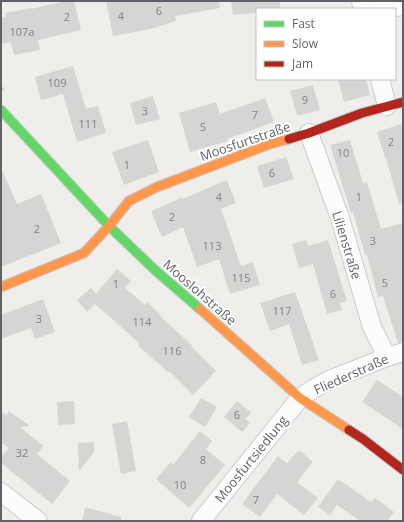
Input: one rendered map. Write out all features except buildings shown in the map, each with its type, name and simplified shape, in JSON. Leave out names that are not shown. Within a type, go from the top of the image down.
[{"type":"street","points":[[386,8],[403,6]]},
{"type":"street","points":[[381,80],[399,103]]},
{"type":"street","name":"Moosfurtstraße","points":[[1,287],[84,253],[109,226],[129,201],[158,187],[270,144],[308,133],[362,113],[399,103]]},
{"type":"street","name":"Mooslohstraße","points":[[1,110],[109,226],[155,270],[300,398],[363,439],[403,470]]},
{"type":"street","name":"Lilienstraße","points":[[308,133],[340,218],[372,326],[395,354]]},
{"type":"street","name":"Fliederstraße","points":[[300,398],[329,380],[395,354]]},
{"type":"street","name":"Moosfurtsiedlung","points":[[201,521],[300,398]]},
{"type":"street","points":[[1,492],[38,521]]},
{"type":"traffic: fast","points":[[1,110],[109,226],[155,270],[200,309]]},
{"type":"traffic: slow","points":[[1,287],[84,253],[109,226],[129,201],[157,187],[270,144],[289,139]]},
{"type":"traffic: slow","points":[[200,309],[300,398],[349,430]]},
{"type":"traffic: jam","points":[[289,139],[362,113],[403,102]]},
{"type":"traffic: jam","points":[[349,430],[403,470]]}]
